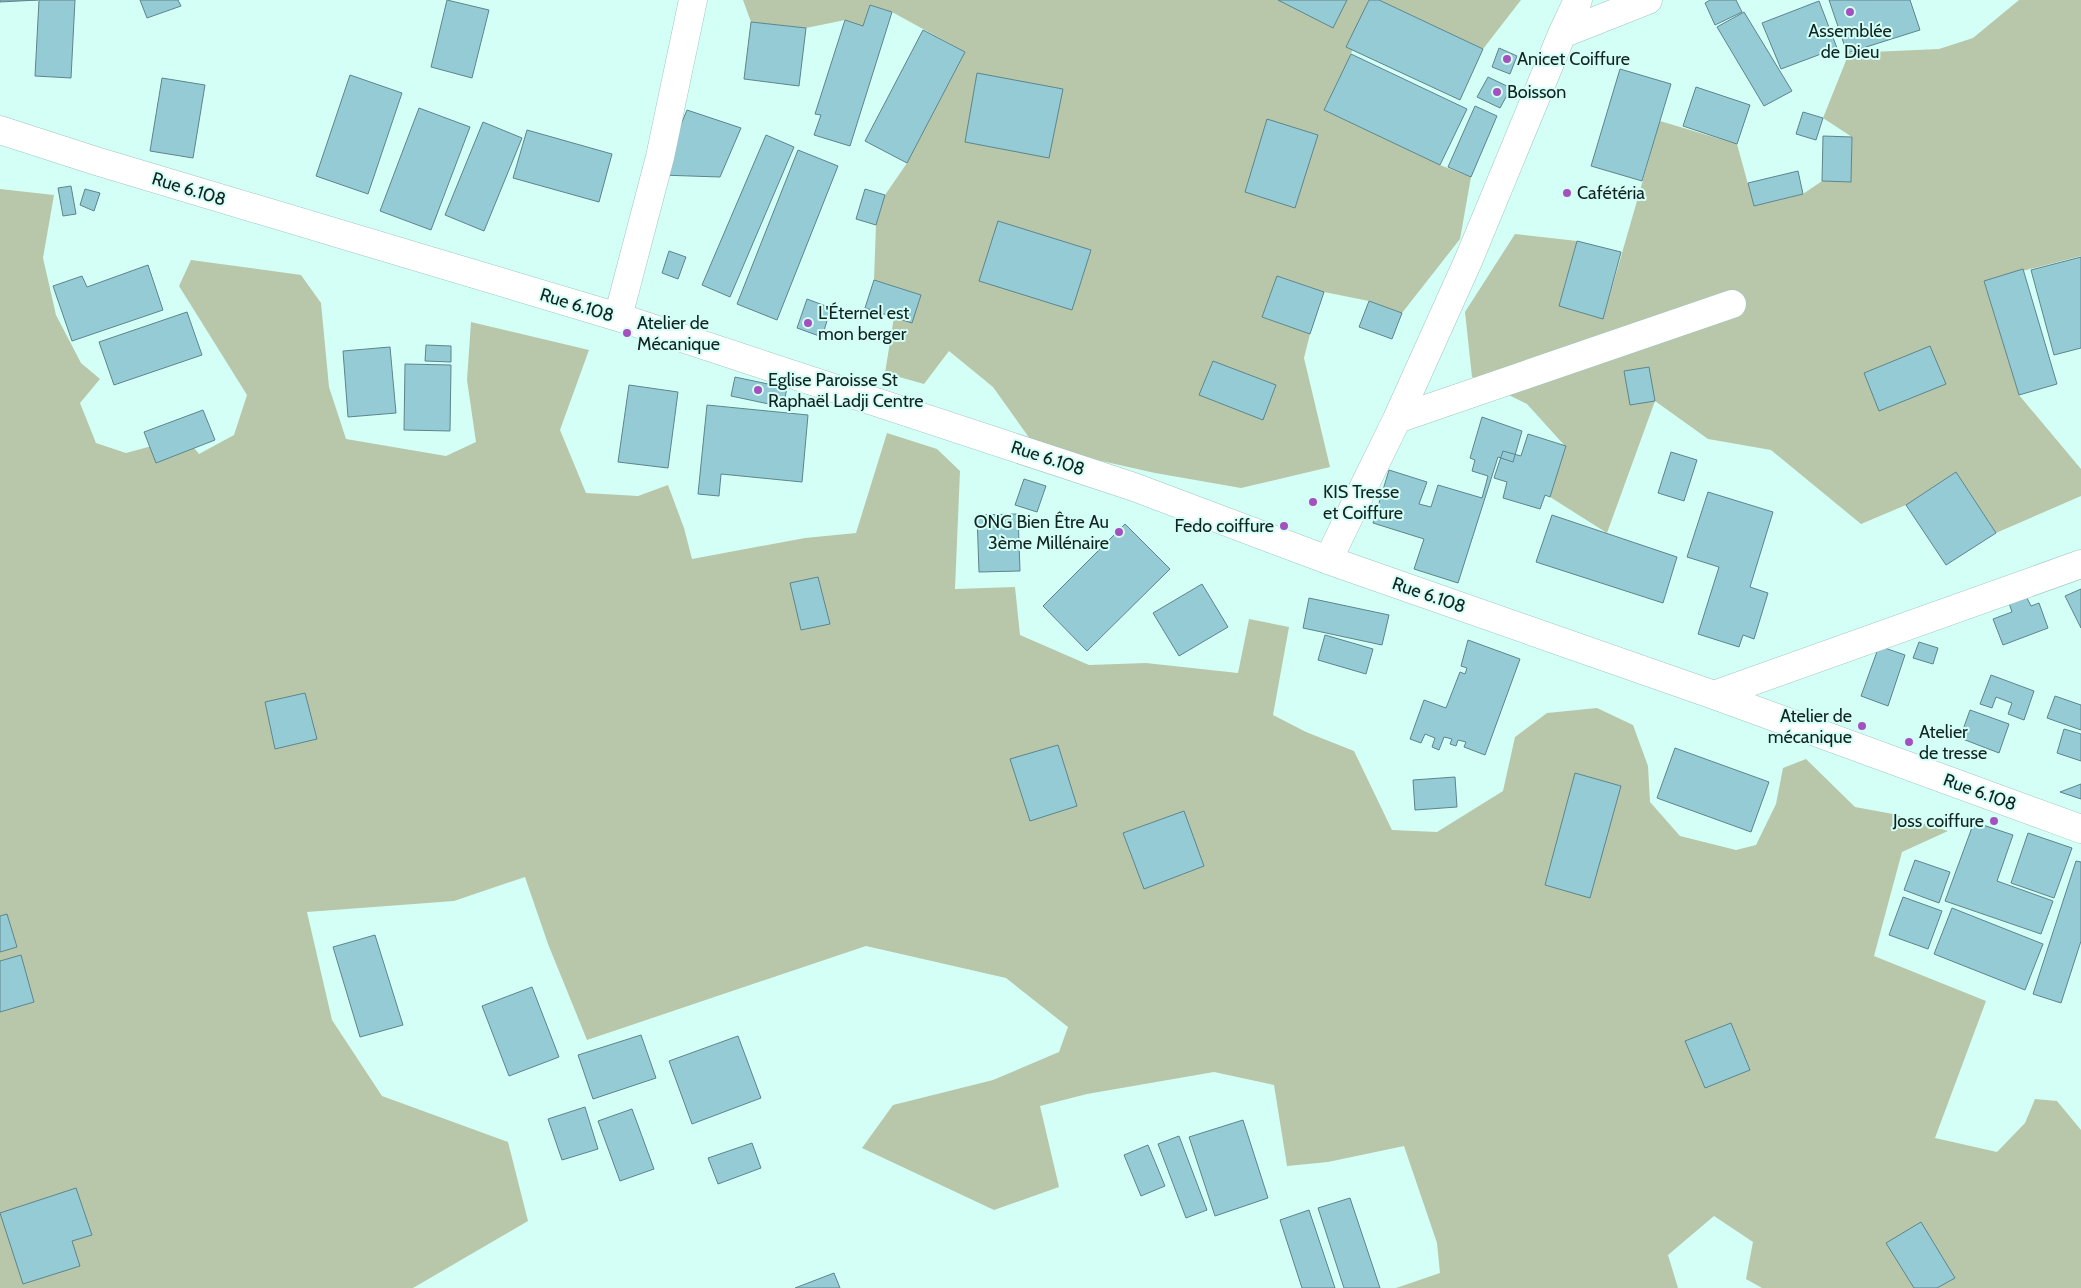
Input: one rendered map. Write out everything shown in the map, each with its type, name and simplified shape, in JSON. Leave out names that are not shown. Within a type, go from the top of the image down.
[{"type":"street","points":[[618,317],[660,158],[693,0]]},
{"type":"street","points":[[1328,560],[1397,419],[1469,258],[1562,34],[1578,0]]},
{"type":"street","points":[[1562,34],[1648,0]]},
{"type":"street","name":"Rue 6.108","points":[[0,130],[96,161],[618,317],[1134,487],[1328,560],[1714,695],[2081,829]]},
{"type":"street","points":[[1397,419],[1732,304]]},
{"type":"street","points":[[1714,695],[2081,564]]},
{"type":"green space","points":[[743,0],[1369,0],[1351,54],[1324,110],[1440,165],[1471,177],[1460,239],[1402,313],[1369,301],[1324,292],[1277,276],[1262,317],[1310,334],[1304,358],[1330,467],[1241,488],[1155,473],[1035,446],[993,387],[949,351],[924,384],[885,373],[894,317],[912,322],[921,295],[874,280],[876,225],[885,195],[907,163],[965,52],[892,12],[870,5],[863,26],[845,20],[806,28],[751,22]]},
{"type":"green space","points":[[1379,0],[1521,0],[1483,49]]},
{"type":"green space","points":[[2019,0],[2081,0],[2081,256],[1984,281],[2019,395],[2081,469],[2081,496],[1996,533],[1956,472],[1906,505],[1861,524],[1771,450],[1708,439],[1655,401],[1607,533],[1550,497],[1565,446],[1527,404],[1472,377],[1465,312],[1515,234],[1577,241],[1559,306],[1603,319],[1660,121],[1737,144],[1754,206],[1803,194],[1822,181],[1851,182],[1852,137],[1823,118],[1849,53],[1939,49],[1973,38]]},
{"type":"green space","points":[[0,189],[54,195],[43,258],[56,315],[81,363],[100,379],[80,403],[96,443],[126,453],[185,437],[199,454],[234,435],[247,395],[179,286],[191,260],[301,275],[321,303],[329,387],[346,439],[446,456],[476,442],[467,380],[471,322],[589,350],[560,430],[586,493],[638,496],[668,485],[684,528],[692,559],[805,538],[856,533],[887,433],[937,449],[960,471],[955,589],[1015,587],[1020,635],[1089,665],[1146,663],[1238,673],[1249,619],[1289,627],[1273,715],[1306,732],[1354,751],[1392,830],[1437,832],[1503,791],[1515,737],[1547,713],[1597,708],[1633,725],[1648,766],[1650,802],[1680,836],[1736,850],[1756,845],[1776,804],[1783,768],[1806,759],[1855,807],[1893,814],[1948,831],[1902,852],[1874,956],[1986,1001],[1935,1138],[1997,1152],[2025,1123],[2035,1099],[2057,1101],[2081,1130],[2081,1288],[1762,1288],[1746,1279],[1753,1242],[1714,1216],[1668,1255],[1678,1288],[1396,1288],[1440,1273],[1437,1243],[1404,1146],[1328,1162],[1287,1166],[1274,1085],[1214,1072],[1087,1094],[1040,1106],[1059,1187],[994,1210],[862,1148],[893,1105],[993,1080],[1059,1052],[1068,1027],[1006,978],[866,946],[587,1040],[548,944],[525,877],[454,901],[307,912],[332,1020],[382,1096],[508,1142],[528,1221],[413,1288],[0,1288]]},
{"type":"building","points":[[0,0],[38,0],[0,2]]},
{"type":"building","points":[[39,0],[75,0],[71,78],[35,76]]},
{"type":"building","points":[[140,0],[178,0],[181,6],[147,18]]},
{"type":"building","points":[[447,0],[489,10],[472,78],[431,67]]},
{"type":"building","points":[[1278,0],[1347,0],[1333,28]]},
{"type":"building","points":[[1369,0],[1379,0],[1483,49],[1460,100],[1346,47]]},
{"type":"building","points":[[1710,0],[1736,0],[1742,12],[1715,25],[1705,3]]},
{"type":"building","points":[[1829,0],[1910,0],[1920,30],[1847,53]]},
{"type":"building","points":[[1819,1],[1837,48],[1781,69],[1762,23]]},
{"type":"building","points":[[870,5],[892,12],[850,146],[814,135],[821,115],[815,114],[845,20],[863,26]]},
{"type":"building","points":[[1744,12],[1792,91],[1764,106],[1717,27]]},
{"type":"building","points":[[751,22],[806,28],[799,86],[744,79]]},
{"type":"building","points":[[923,30],[965,52],[907,163],[865,141]]},
{"type":"building","points":[[1499,48],[1517,56],[1510,74],[1492,67]]},
{"type":"building","points":[[1351,54],[1467,109],[1440,165],[1324,110]]},
{"type":"building","points":[[1620,69],[1671,84],[1642,181],[1591,166]]},
{"type":"building","points":[[977,73],[1063,89],[1049,158],[965,142]]},
{"type":"building","points":[[350,75],[402,93],[368,194],[316,176]]},
{"type":"building","points":[[1488,77],[1511,88],[1500,108],[1477,97]]},
{"type":"building","points":[[162,78],[205,85],[193,158],[150,151]]},
{"type":"building","points":[[1696,87],[1750,105],[1737,144],[1683,126]]},
{"type":"building","points":[[1475,106],[1497,116],[1471,177],[1448,167]]},
{"type":"building","points":[[419,108],[470,127],[431,230],[380,211]]},
{"type":"building","points":[[687,110],[741,128],[720,177],[660,175]]},
{"type":"building","points":[[1803,112],[1823,118],[1816,140],[1796,134]]},
{"type":"building","points":[[1267,119],[1318,135],[1295,208],[1245,192]]},
{"type":"building","points":[[483,122],[522,138],[484,231],[445,215]]},
{"type":"building","points":[[527,130],[612,154],[599,202],[513,178]]},
{"type":"building","points":[[766,135],[794,147],[730,297],[702,285]]},
{"type":"building","points":[[1823,136],[1852,137],[1851,182],[1822,181]]},
{"type":"building","points":[[798,150],[838,166],[777,320],[737,304]]},
{"type":"building","points":[[1798,171],[1803,194],[1754,206],[1748,183]]},
{"type":"building","points":[[71,186],[76,214],[63,216],[58,188]]},
{"type":"building","points":[[85,189],[100,193],[94,211],[80,205]]},
{"type":"building","points":[[865,189],[885,195],[876,225],[856,219]]},
{"type":"building","points":[[998,221],[1091,250],[1072,310],[979,281]]},
{"type":"building","points":[[1577,241],[1621,252],[1603,319],[1559,306]]},
{"type":"building","points":[[669,251],[686,257],[678,279],[662,273]]},
{"type":"building","points":[[2081,257],[2081,348],[2054,355],[2031,270]]},
{"type":"building","points":[[148,265],[163,310],[72,341],[53,286],[82,276],[87,287]]},
{"type":"building","points":[[2023,269],[2057,384],[2019,395],[1984,281]]},
{"type":"building","points":[[1277,276],[1324,292],[1310,334],[1262,317]]},
{"type":"building","points":[[874,280],[921,295],[912,323],[865,308]]},
{"type":"building","points":[[807,299],[831,308],[822,337],[797,328]]},
{"type":"building","points":[[1369,301],[1402,313],[1392,339],[1359,327]]},
{"type":"building","points":[[187,312],[202,355],[114,385],[99,342]]},
{"type":"building","points":[[426,345],[451,346],[451,362],[425,361]]},
{"type":"building","points":[[1930,346],[1946,384],[1879,411],[1864,373]]},
{"type":"building","points":[[390,347],[396,413],[348,417],[343,351]]},
{"type":"building","points":[[1213,361],[1276,385],[1263,420],[1199,395]]},
{"type":"building","points":[[405,364],[451,365],[450,431],[404,430]]},
{"type":"building","points":[[1649,367],[1655,401],[1630,405],[1624,371]]},
{"type":"building","points":[[735,377],[787,388],[783,407],[731,396]]},
{"type":"building","points":[[629,385],[678,392],[668,468],[618,462]]},
{"type":"building","points":[[707,405],[808,415],[802,482],[721,474],[719,496],[698,494]]},
{"type":"building","points":[[203,410],[215,440],[156,463],[144,432]]},
{"type":"building","points":[[1482,417],[1522,431],[1513,462],[1498,457],[1458,583],[1414,569],[1424,539],[1373,523],[1389,470],[1427,482],[1419,504],[1431,507],[1438,485],[1482,498],[1488,476],[1472,471],[1475,460],[1470,458]]},
{"type":"building","points":[[1528,434],[1566,446],[1550,497],[1545,495],[1540,509],[1503,498],[1507,482],[1494,478],[1503,451],[1521,456]]},
{"type":"building","points":[[1671,452],[1697,460],[1684,501],[1658,493]]},
{"type":"building","points":[[1956,472],[1996,533],[1946,565],[1906,505]]},
{"type":"building","points":[[1024,479],[1046,486],[1037,512],[1015,505]]},
{"type":"building","points":[[1708,492],[1773,512],[1750,587],[1768,593],[1754,639],[1743,635],[1739,647],[1698,634],[1719,567],[1687,557]]},
{"type":"building","points":[[1018,514],[1020,571],[979,572],[977,515]]},
{"type":"building","points":[[1552,515],[1677,557],[1663,603],[1536,562]]},
{"type":"building","points":[[1125,524],[1170,569],[1087,651],[1043,606]]},
{"type":"building","points":[[818,577],[830,624],[801,630],[790,583]]},
{"type":"building","points":[[1202,584],[1228,627],[1179,656],[1153,613]]},
{"type":"building","points":[[2081,589],[2081,628],[2065,596]]},
{"type":"building","points":[[2025,594],[2031,606],[2039,603],[2048,628],[2003,645],[1993,619],[2012,612],[2008,600]]},
{"type":"building","points":[[1309,598],[1389,615],[1382,645],[1303,628]]},
{"type":"building","points":[[1325,635],[1373,649],[1366,674],[1318,660]]},
{"type":"building","points":[[1468,640],[1520,659],[1485,755],[1464,747],[1466,742],[1458,740],[1456,746],[1450,744],[1452,739],[1444,737],[1439,750],[1432,747],[1435,738],[1425,734],[1421,743],[1410,739],[1424,700],[1446,708],[1460,672],[1465,674],[1467,668],[1461,666]]},
{"type":"building","points":[[1919,642],[1938,648],[1933,664],[1913,658]]},
{"type":"building","points":[[1879,646],[1905,655],[1888,706],[1861,696]]},
{"type":"building","points":[[1991,675],[2034,691],[2024,720],[2008,714],[2012,703],[1996,697],[1992,708],[1980,704]]},
{"type":"building","points":[[305,693],[317,739],[275,749],[265,702]]},
{"type":"building","points":[[2055,696],[2081,705],[2081,730],[2047,718]]},
{"type":"building","points":[[1970,710],[2009,724],[1999,753],[1960,738]]},
{"type":"building","points":[[2064,729],[2081,734],[2081,761],[2057,753]]},
{"type":"building","points":[[1058,745],[1077,806],[1030,821],[1010,759]]},
{"type":"building","points":[[1675,748],[1769,782],[1751,832],[1657,798]]},
{"type":"building","points":[[1575,773],[1621,786],[1590,898],[1545,885]]},
{"type":"building","points":[[1455,777],[1457,807],[1415,810],[1413,780]]},
{"type":"building","points":[[2081,784],[2081,799],[2060,792]]},
{"type":"building","points":[[1184,811],[1204,866],[1144,889],[1123,833]]},
{"type":"building","points":[[1974,822],[2013,835],[1997,881],[2053,901],[2041,934],[1945,901]]},
{"type":"building","points":[[2028,833],[2072,848],[2054,898],[2011,883]]},
{"type":"building","points":[[1915,860],[1950,872],[1939,903],[1904,890]]},
{"type":"building","points":[[2076,861],[2081,862],[2081,941],[2061,1003],[2033,994]]},
{"type":"building","points":[[1903,897],[1942,911],[1928,949],[1889,935]]},
{"type":"building","points":[[1952,908],[2043,944],[2025,990],[1934,954]]},
{"type":"building","points":[[7,914],[17,947],[0,952],[0,916]]},
{"type":"building","points":[[375,935],[403,1025],[360,1037],[333,947]]},
{"type":"building","points":[[21,955],[34,1002],[0,1012],[0,961]]},
{"type":"building","points":[[532,987],[559,1057],[509,1076],[482,1006]]},
{"type":"building","points":[[1731,1023],[1750,1070],[1705,1088],[1685,1041]]},
{"type":"building","points":[[641,1035],[656,1078],[593,1099],[578,1055]]},
{"type":"building","points":[[738,1036],[761,1098],[692,1124],[669,1061]]},
{"type":"building","points":[[585,1107],[598,1149],[562,1160],[548,1119]]},
{"type":"building","points":[[632,1109],[654,1169],[620,1181],[598,1121]]},
{"type":"building","points":[[1243,1120],[1268,1198],[1215,1216],[1189,1137]]},
{"type":"building","points":[[1179,1136],[1207,1210],[1186,1218],[1158,1144]]},
{"type":"building","points":[[752,1143],[761,1168],[718,1184],[708,1158]]},
{"type":"building","points":[[1148,1145],[1165,1186],[1141,1196],[1124,1155]]},
{"type":"building","points":[[76,1188],[92,1235],[72,1241],[80,1266],[23,1284],[0,1213]]},
{"type":"building","points":[[1350,1198],[1380,1288],[1344,1288],[1318,1208]]},
{"type":"building","points":[[1309,1210],[1335,1288],[1302,1288],[1280,1220]]},
{"type":"building","points":[[1921,1222],[1955,1278],[1937,1288],[1914,1288],[1886,1243]]},
{"type":"building","points":[[834,1273],[840,1288],[795,1288]]},
{"type":"place","name":"Assemblée de Dieu","points":[[1850,12]]},
{"type":"place","name":"Anicet Coiffure","points":[[1507,59]]},
{"type":"place","name":"Boisson","points":[[1497,92]]},
{"type":"place","name":"Cafétéria","points":[[1567,193]]},
{"type":"place","name":"L'Éternel est mon berger","points":[[808,323]]},
{"type":"place","name":"Atelier de Mécanique","points":[[627,333]]},
{"type":"place","name":"Eglise Paroisse St Raphaël Ladji Centre","points":[[758,390]]},
{"type":"place","name":"KIS Tresse et Coiffure","points":[[1313,502]]},
{"type":"place","name":"Fedo coiffure","points":[[1284,526]]},
{"type":"place","name":"ONG Bien Être Au 3ème Millénaire","points":[[1119,532]]},
{"type":"place","name":"Atelier de mécanique","points":[[1862,726]]},
{"type":"place","name":"Atelier de tresse","points":[[1909,742]]},
{"type":"place","name":"Joss coiffure","points":[[1994,821]]}]
